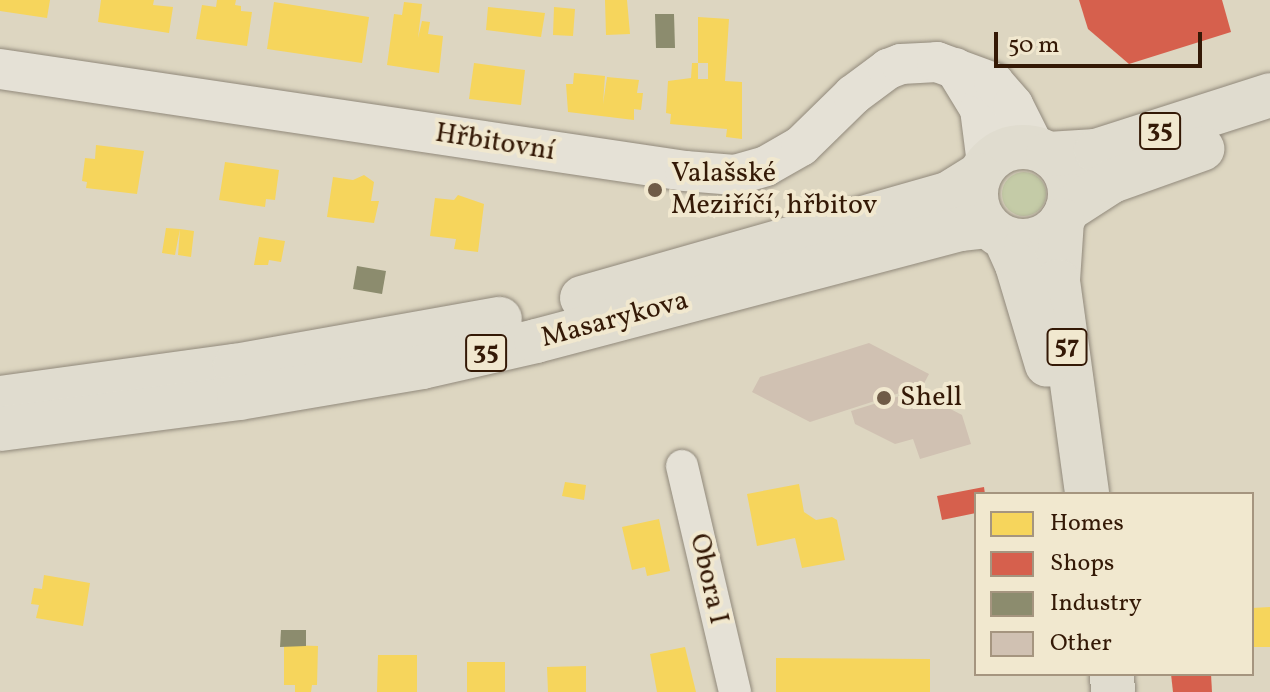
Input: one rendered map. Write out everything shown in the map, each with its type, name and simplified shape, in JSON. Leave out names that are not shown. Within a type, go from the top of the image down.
[{"type":"main road","name":"35","points":[[983,169],[1009,149],[1096,151],[1270,95]]},
{"type":"main road","name":"35","points":[[996,232],[1021,241],[1037,239],[1051,232],[1064,215],[1112,181],[1270,127]]},
{"type":"main road","points":[[1041,152],[1057,162],[1069,185],[1064,215]]},
{"type":"main road","points":[[983,169],[976,202],[996,232]]},
{"type":"main road","name":"Masarykova","points":[[0,429],[237,382],[414,337],[531,312],[948,194],[983,169]]},
{"type":"main road","name":"57","points":[[1064,215],[1058,281],[1085,484]]},
{"type":"main road","name":"Masarykova","points":[[0,398],[237,382],[465,357],[947,233],[996,232]]},
{"type":"main road","name":"57","points":[[996,232],[1017,265],[1085,484]]},
{"type":"street","name":"Hřbitovní","points":[[0,69],[685,171],[735,175],[766,166],[801,146],[853,95],[888,69],[920,62],[984,77],[1004,92],[1041,152]]},
{"type":"street","points":[[955,68],[980,109],[983,169]]},
{"type":"street","name":"Obora I","points":[[682,466],[735,692]]},
{"type":"green space","points":[[1024,172],[1040,178],[1046,194],[1040,210],[1024,216],[1008,210],[1002,194],[1008,178]]},
{"type":"building: Homes","points":[[0,0],[50,0],[47,18],[0,11]]},
{"type":"building: Homes","points":[[101,0],[154,0],[153,5],[173,7],[169,33],[98,22]]},
{"type":"building: Homes","points":[[217,0],[236,0],[235,5],[241,6],[241,11],[252,12],[247,46],[196,39],[202,5],[216,7]]},
{"type":"building: Homes","points":[[605,0],[627,0],[630,34],[606,35]]},
{"type":"building: Homes","points":[[274,2],[369,17],[362,63],[267,49]]},
{"type":"building: Homes","points":[[404,2],[422,4],[418,38],[422,21],[430,22],[428,34],[443,36],[439,73],[387,65],[394,14],[402,15]]},
{"type":"building: Homes","points":[[488,7],[545,13],[541,37],[486,30]]},
{"type":"building: Homes","points":[[554,7],[575,9],[573,36],[553,35]]},
{"type":"building: Homes","points":[[698,17],[729,19],[725,81],[742,82],[742,139],[726,137],[727,129],[670,124],[671,114],[666,113],[668,81],[691,78],[692,63],[698,63]],"holes":[[[698,63],[708,63],[708,79],[698,79]]]},
{"type":"building: Homes","points":[[474,63],[525,70],[521,105],[469,99]]},
{"type":"building: Homes","points":[[574,73],[605,76],[603,104],[607,77],[639,80],[637,93],[643,93],[641,110],[634,109],[634,120],[568,112],[566,84],[573,84]]},
{"type":"building: Homes","points":[[96,145],[144,151],[137,194],[86,188],[87,182],[82,181],[85,158],[95,159]]},
{"type":"building: Homes","points":[[225,162],[279,170],[275,200],[266,199],[265,207],[219,200]]},
{"type":"building: Homes","points":[[364,175],[374,182],[371,201],[379,201],[374,223],[327,217],[333,177],[353,180]]},
{"type":"building: Homes","points":[[458,195],[484,204],[478,252],[454,249],[456,239],[430,236],[435,198],[454,200]]},
{"type":"building: Homes","points":[[166,228],[180,229],[175,255],[162,253]]},
{"type":"building: Homes","points":[[180,229],[194,231],[191,257],[178,255]]},
{"type":"building: Homes","points":[[259,237],[285,241],[281,262],[269,260],[268,265],[254,265]]},
{"type":"building: Homes","points":[[565,482],[586,485],[584,500],[562,496]]},
{"type":"building: Homes","points":[[799,484],[804,512],[816,520],[832,517],[837,520],[845,560],[802,568],[795,538],[757,546],[747,494]]},
{"type":"building: Homes","points":[[659,519],[670,571],[647,576],[645,567],[632,570],[622,527]]},
{"type":"building: Homes","points":[[44,575],[90,583],[83,626],[36,618],[39,605],[31,604],[34,588],[42,589]]},
{"type":"building: Homes","points":[[1270,607],[1270,647],[1254,647],[1254,608]]},
{"type":"building: Homes","points":[[284,645],[318,646],[317,685],[312,685],[311,692],[295,692],[295,685],[284,685]]},
{"type":"building: Homes","points":[[685,647],[696,692],[657,692],[650,654]]},
{"type":"building: Homes","points":[[378,655],[417,655],[417,692],[377,692]]},
{"type":"building: Homes","points":[[776,658],[930,659],[930,692],[776,692]]},
{"type":"building: Homes","points":[[467,662],[505,662],[505,692],[467,692]]},
{"type":"building: Homes","points":[[586,666],[586,692],[548,692],[547,667]]},
{"type":"building: Shops","points":[[1079,0],[1222,0],[1231,32],[1129,64],[1088,29]]},
{"type":"building: Shops","points":[[984,487],[985,492],[974,492],[974,513],[942,520],[937,496]]},
{"type":"building: Shops","points":[[1171,676],[1211,676],[1212,692],[1173,692]]},
{"type":"building: Industry","points":[[655,14],[674,14],[675,48],[656,48]]},
{"type":"building: Industry","points":[[357,266],[386,271],[382,294],[353,289]]},
{"type":"building: Industry","points":[[281,630],[306,630],[306,646],[280,647]]},
{"type":"building: Other","points":[[869,343],[929,374],[920,391],[915,388],[810,422],[752,392],[760,377]]},
{"type":"building: Other","points":[[916,391],[962,415],[971,444],[920,459],[913,439],[895,444],[855,424],[851,411]]},
{"type":"place","name":"Valašské Meziříčí, hřbitov","points":[[655,190]]},
{"type":"place","name":"Shell","points":[[884,398]]}]
